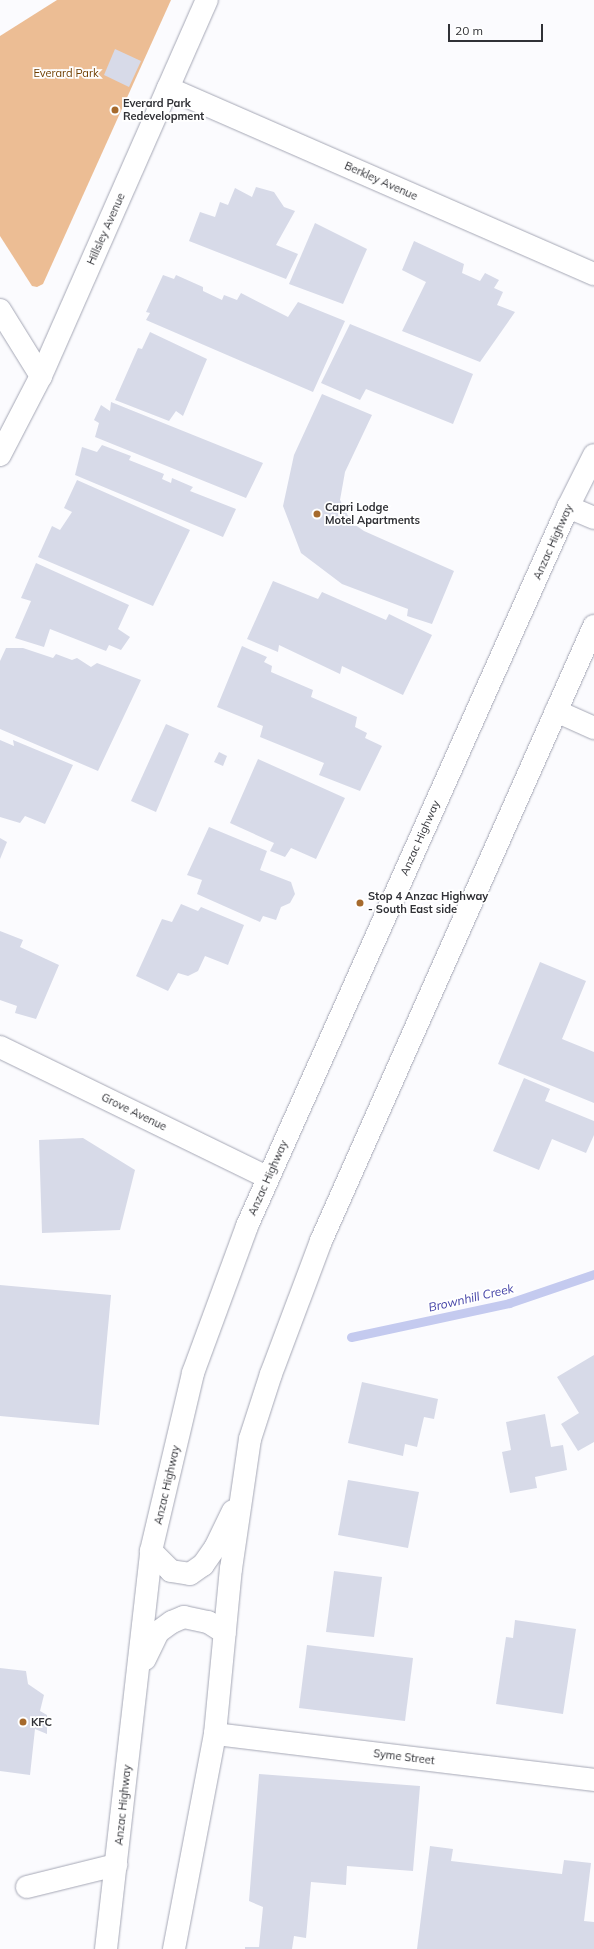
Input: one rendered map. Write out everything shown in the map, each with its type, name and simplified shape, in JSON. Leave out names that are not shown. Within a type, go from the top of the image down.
[{"type":"main road","name":"Hillsley Avenue","points":[[0,454],[41,376],[207,0]]},
{"type":"main road","name":"Berkley Avenue","points":[[168,88],[594,274]]},
{"type":"main road","points":[[0,310],[41,376]]},
{"type":"main road","name":"Anzac Highway","points":[[106,1949],[152,1551],[193,1372],[247,1226],[568,507],[594,455]]},
{"type":"main road","points":[[568,507],[594,518]]},
{"type":"main road","points":[[174,1949],[214,1734],[231,1569],[250,1439],[271,1374],[321,1241],[594,626]]},
{"type":"main road","points":[[556,711],[594,728]]},
{"type":"main road","name":"Grove Avenue","points":[[0,1047],[268,1178]]},
{"type":"main road","points":[[152,1551],[171,1572],[190,1574],[202,1565],[222,1536],[243,1486]]},
{"type":"main road","points":[[138,1673],[158,1632],[172,1622],[184,1617],[195,1618],[208,1622],[225,1633]]},
{"type":"main road","name":"Syme Street","points":[[214,1734],[594,1780]]},
{"type":"main road","points":[[27,1886],[116,1865]]},
{"type":"green space","name":"Everard Park","points":[[57,0],[171,0],[43,284],[37,287],[32,286],[0,236],[0,36]]},
{"type":"building","points":[[115,49],[141,61],[129,87],[104,75]]},
{"type":"building","points":[[256,187],[274,192],[284,207],[295,211],[276,245],[298,254],[286,279],[189,241],[200,212],[215,217],[220,202],[228,205],[235,188],[252,197]]},
{"type":"building","points":[[315,223],[367,249],[343,304],[289,284]]},
{"type":"building","points":[[414,241],[464,264],[462,273],[480,281],[485,273],[499,280],[494,288],[503,292],[497,305],[515,312],[480,362],[402,331],[426,282],[402,270]]},
{"type":"building","points":[[163,275],[174,279],[176,275],[203,287],[203,291],[222,300],[224,295],[237,300],[241,293],[288,317],[298,302],[345,321],[313,392],[146,320],[150,313],[146,312]]},
{"type":"building","points":[[350,324],[473,374],[453,424],[366,389],[360,400],[321,383]]},
{"type":"building","points":[[150,332],[207,359],[183,416],[176,411],[169,421],[115,400],[138,348],[142,349]]},
{"type":"building","name":"Capri Lodge Motel Apartments","points":[[322,394],[372,415],[345,472],[340,500],[351,522],[364,531],[454,571],[432,624],[407,616],[408,609],[342,584],[301,553],[283,506],[294,455]]},
{"type":"building","points":[[111,402],[263,463],[246,498],[95,437],[99,423],[94,420],[101,405],[110,411]]},
{"type":"building","points":[[102,445],[131,456],[129,460],[164,474],[162,479],[171,483],[172,478],[193,487],[190,491],[236,509],[223,537],[75,475],[82,447],[97,452]]},
{"type":"building","points":[[77,480],[190,530],[153,606],[38,557],[52,526],[60,530],[72,512],[64,508]]},
{"type":"building","points":[[36,563],[129,605],[118,629],[130,637],[121,650],[109,645],[106,651],[50,629],[44,647],[15,638],[31,601],[21,598]]},
{"type":"building","points":[[273,581],[318,599],[322,592],[386,620],[389,614],[432,635],[403,695],[342,666],[340,674],[279,645],[278,652],[247,639]]},
{"type":"building","points":[[242,646],[267,657],[264,662],[272,666],[271,672],[313,690],[311,697],[357,717],[355,727],[367,733],[365,738],[382,746],[360,791],[319,775],[324,763],[260,737],[263,726],[217,707]]},
{"type":"building","points":[[6,648],[23,648],[53,658],[56,654],[72,660],[77,658],[91,667],[97,663],[141,680],[98,771],[0,729],[0,661]]},
{"type":"building","points":[[166,724],[189,734],[156,812],[131,801]]},
{"type":"building","points":[[0,740],[14,746],[13,740],[73,765],[45,824],[25,816],[20,823],[0,817]]},
{"type":"building","points":[[219,752],[227,756],[223,766],[214,762]]},
{"type":"building","points":[[258,759],[345,798],[316,859],[291,848],[285,857],[270,851],[274,843],[230,823]]},
{"type":"building","points":[[209,827],[267,851],[260,870],[291,882],[295,894],[290,903],[281,907],[276,920],[263,916],[260,922],[197,894],[202,880],[187,875]]},
{"type":"building","points":[[0,838],[7,842],[0,859]]},
{"type":"building","points":[[181,904],[198,911],[201,907],[244,925],[228,965],[205,956],[198,971],[188,976],[178,973],[168,991],[136,976],[162,919],[172,922]]},
{"type":"building","points":[[0,931],[23,940],[20,947],[59,965],[36,1019],[15,1013],[17,1006],[0,1000]]},
{"type":"building","points":[[540,962],[586,981],[562,1039],[594,1052],[594,1103],[498,1064]]},
{"type":"building","points":[[524,1078],[550,1089],[545,1101],[594,1121],[594,1135],[586,1153],[552,1139],[539,1170],[493,1151]]},
{"type":"building","points":[[83,1138],[135,1170],[120,1230],[42,1233],[39,1140]]},
{"type":"building","points":[[0,1285],[111,1295],[99,1425],[0,1416]]},
{"type":"building","points":[[594,1355],[594,1442],[578,1451],[561,1424],[579,1413],[557,1377]]},
{"type":"building","points":[[362,1382],[438,1399],[434,1419],[424,1417],[417,1447],[405,1444],[403,1456],[348,1443]]},
{"type":"building","points":[[545,1414],[551,1447],[563,1445],[567,1470],[535,1477],[537,1488],[510,1493],[502,1452],[511,1450],[506,1422]]},
{"type":"building","points":[[348,1480],[419,1492],[408,1548],[338,1535]]},
{"type":"building","points":[[334,1571],[382,1577],[374,1637],[326,1632]]},
{"type":"building","points":[[515,1620],[576,1629],[563,1714],[496,1704],[506,1637],[513,1638]]},
{"type":"building","points":[[307,1645],[413,1658],[405,1721],[299,1708]]},
{"type":"building","name":"KFC","points":[[0,1668],[26,1671],[28,1684],[44,1695],[40,1711],[47,1715],[47,1734],[35,1729],[30,1775],[0,1771]]},
{"type":"building","points":[[259,1774],[420,1786],[413,1871],[347,1866],[346,1885],[311,1882],[306,1938],[294,1936],[292,1949],[245,1949],[245,1947],[259,1947],[263,1907],[249,1901]]},
{"type":"building","points":[[430,1846],[453,1849],[451,1861],[562,1874],[564,1860],[591,1863],[584,1921],[594,1922],[594,1949],[417,1949]]},
{"type":"waterway","name":"Brownhill Creek","points":[[351,1337],[509,1303],[594,1274]]},
{"type":"place","name":"Everard Park Redevelopment","points":[[115,110]]},
{"type":"place","name":"Capri Lodge Motel Apartments","points":[[317,514]]},
{"type":"place","name":"Stop 4 Anzac Highway - South East side","points":[[360,903]]},
{"type":"place","name":"KFC","points":[[23,1722]]}]
